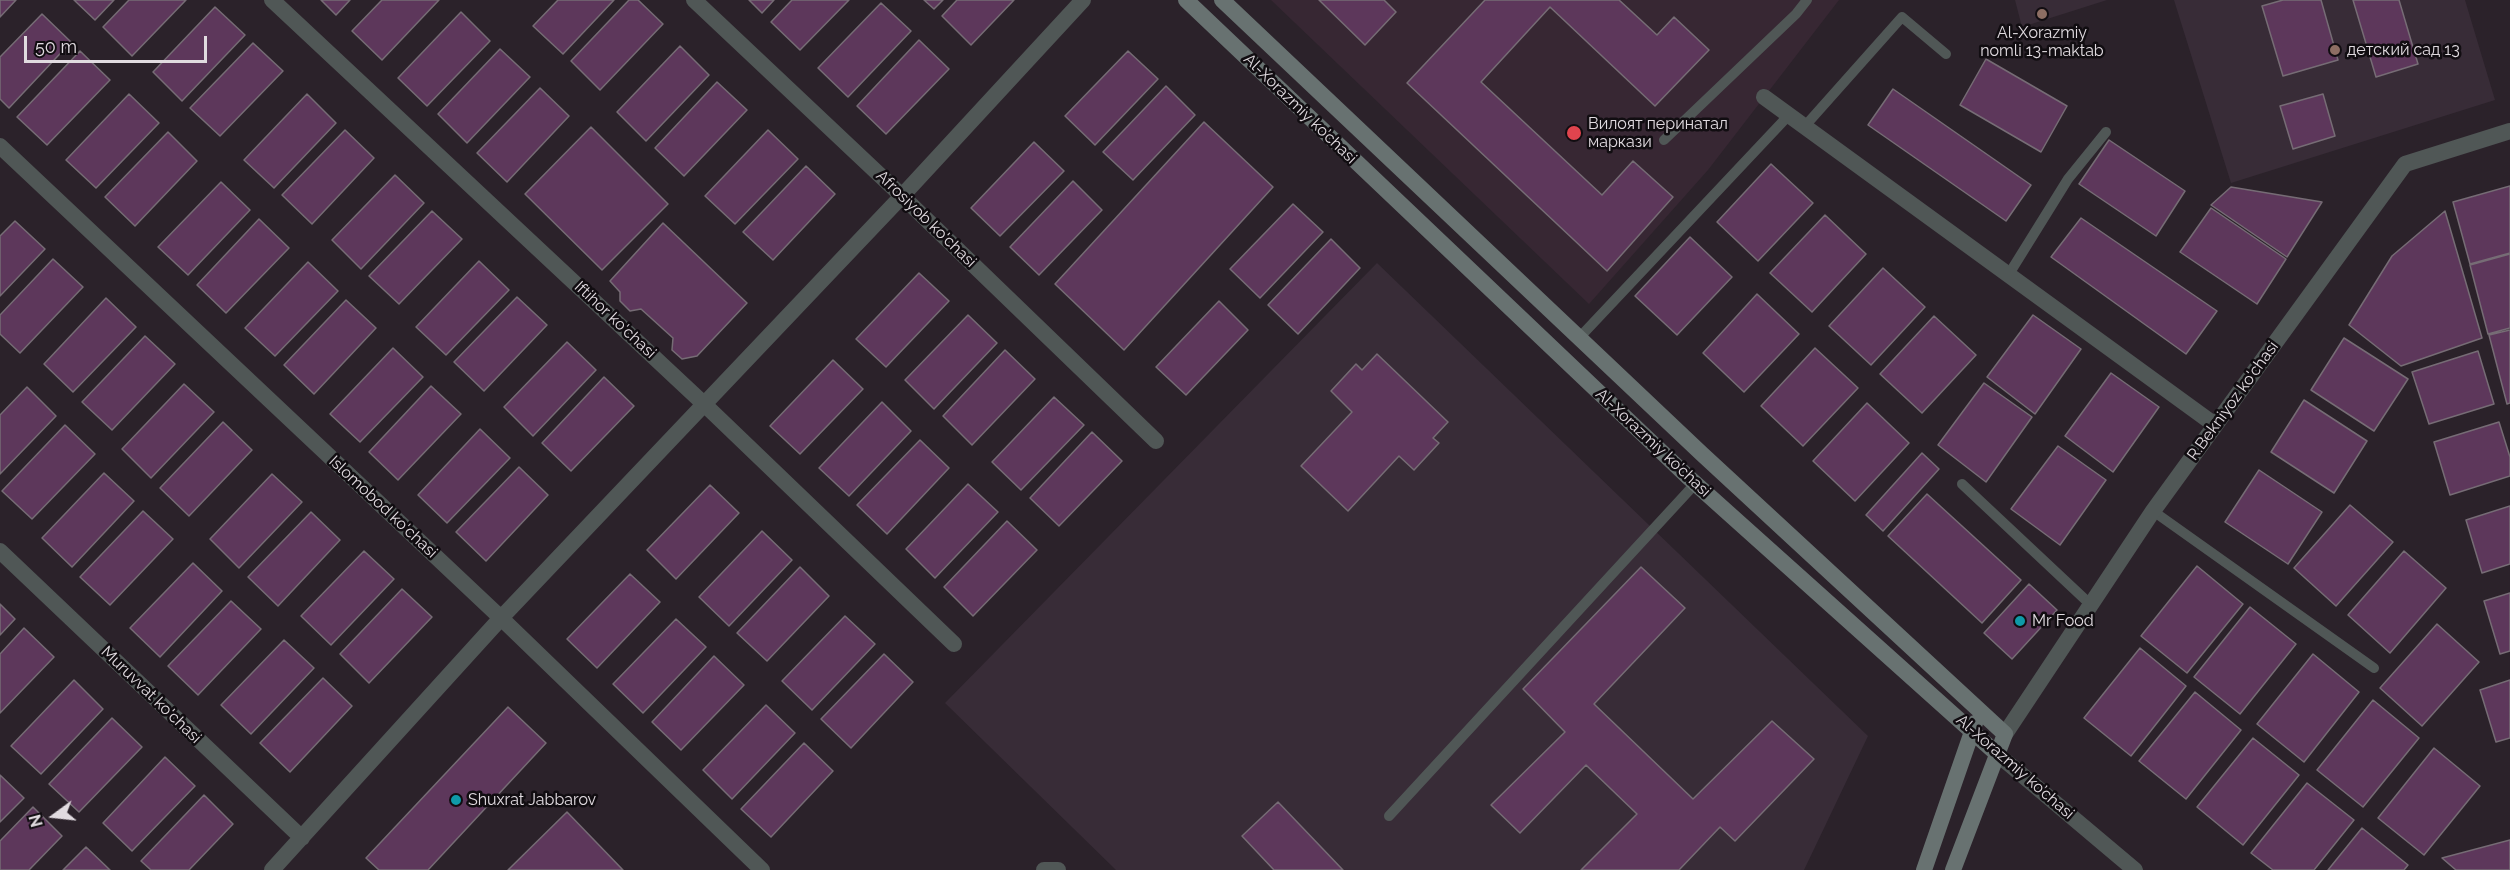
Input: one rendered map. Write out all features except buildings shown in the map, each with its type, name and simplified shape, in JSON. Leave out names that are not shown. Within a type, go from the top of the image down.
[{"type":"main road","name":"Al-Xorazmiy ko’chasi","points":[[1186,0],[1695,484],[1996,753]]},
{"type":"main road","name":"Al-Xorazmiy ko’chasi","points":[[1222,0],[1579,338],[2005,734]]},
{"type":"main road","points":[[1924,870],[1981,711]]},
{"type":"main road","points":[[1953,870],[2005,734]]},
{"type":"street","name":"Iftihor ko'chasi","points":[[272,0],[704,404],[954,644]]},
{"type":"street","name":"Afrosiyob ko'chasi","points":[[694,0],[902,196],[1156,441]]},
{"type":"street","points":[[272,870],[501,618],[902,196],[1083,0]]},
{"type":"street","points":[[1764,97],[2216,424]]},
{"type":"street","name":"R.Bekniyoz ko'chasi","points":[[2005,734],[2153,511],[2405,164],[2510,131]]},
{"type":"street","name":"Islomobod ko'chasi","points":[[0,146],[501,618],[762,870]]},
{"type":"street","name":"Muruvvat ko'chasi","points":[[0,551],[302,838]]},
{"type":"street","name":"Al-Xorazmiy ko’chasi","points":[[1996,753],[2135,870]]},
{"type":"street","points":[[1044,870],[1058,870]]},
{"type":"lane","points":[[1664,140],[1796,14],[1807,0]]},
{"type":"lane","points":[[1805,126],[1902,17],[1946,54]]},
{"type":"lane","points":[[1579,338],[1789,115]]},
{"type":"lane","points":[[2009,274],[2068,179],[2106,132]]},
{"type":"lane","points":[[1389,816],[1695,484]]},
{"type":"lane","points":[[1962,484],[2091,605]]},
{"type":"lane","points":[[2153,511],[2374,668]]},
{"type":"shaded area","name":"Вилоят перинатал маркази","points":[[1271,0],[1839,0],[1708,170],[1589,304]]},
{"type":"shaded area","name":"Аl-Xоrаzmiy nоmli 13-mаktаb","points":[[2015,0],[2107,0],[2022,27]]},
{"type":"shaded area","name":"детский сад 13","points":[[2174,0],[2465,0],[2495,100],[2231,183]]},
{"type":"shaded area","points":[[1377,263],[1868,736],[1804,870],[1116,870],[945,703]]},
{"type":"place","name":"Аl-Xоrаzmiy nоmli 13-mаktаb","points":[[2042,14]]},
{"type":"place","name":"детский сад 13","points":[[2335,50]]},
{"type":"place","name":"Вилоят перинатал маркази","points":[[1574,133]]},
{"type":"place","name":"Mr Food","points":[[2020,621]]},
{"type":"place","name":"Shuxrat Jabbarov","points":[[456,800]]}]
